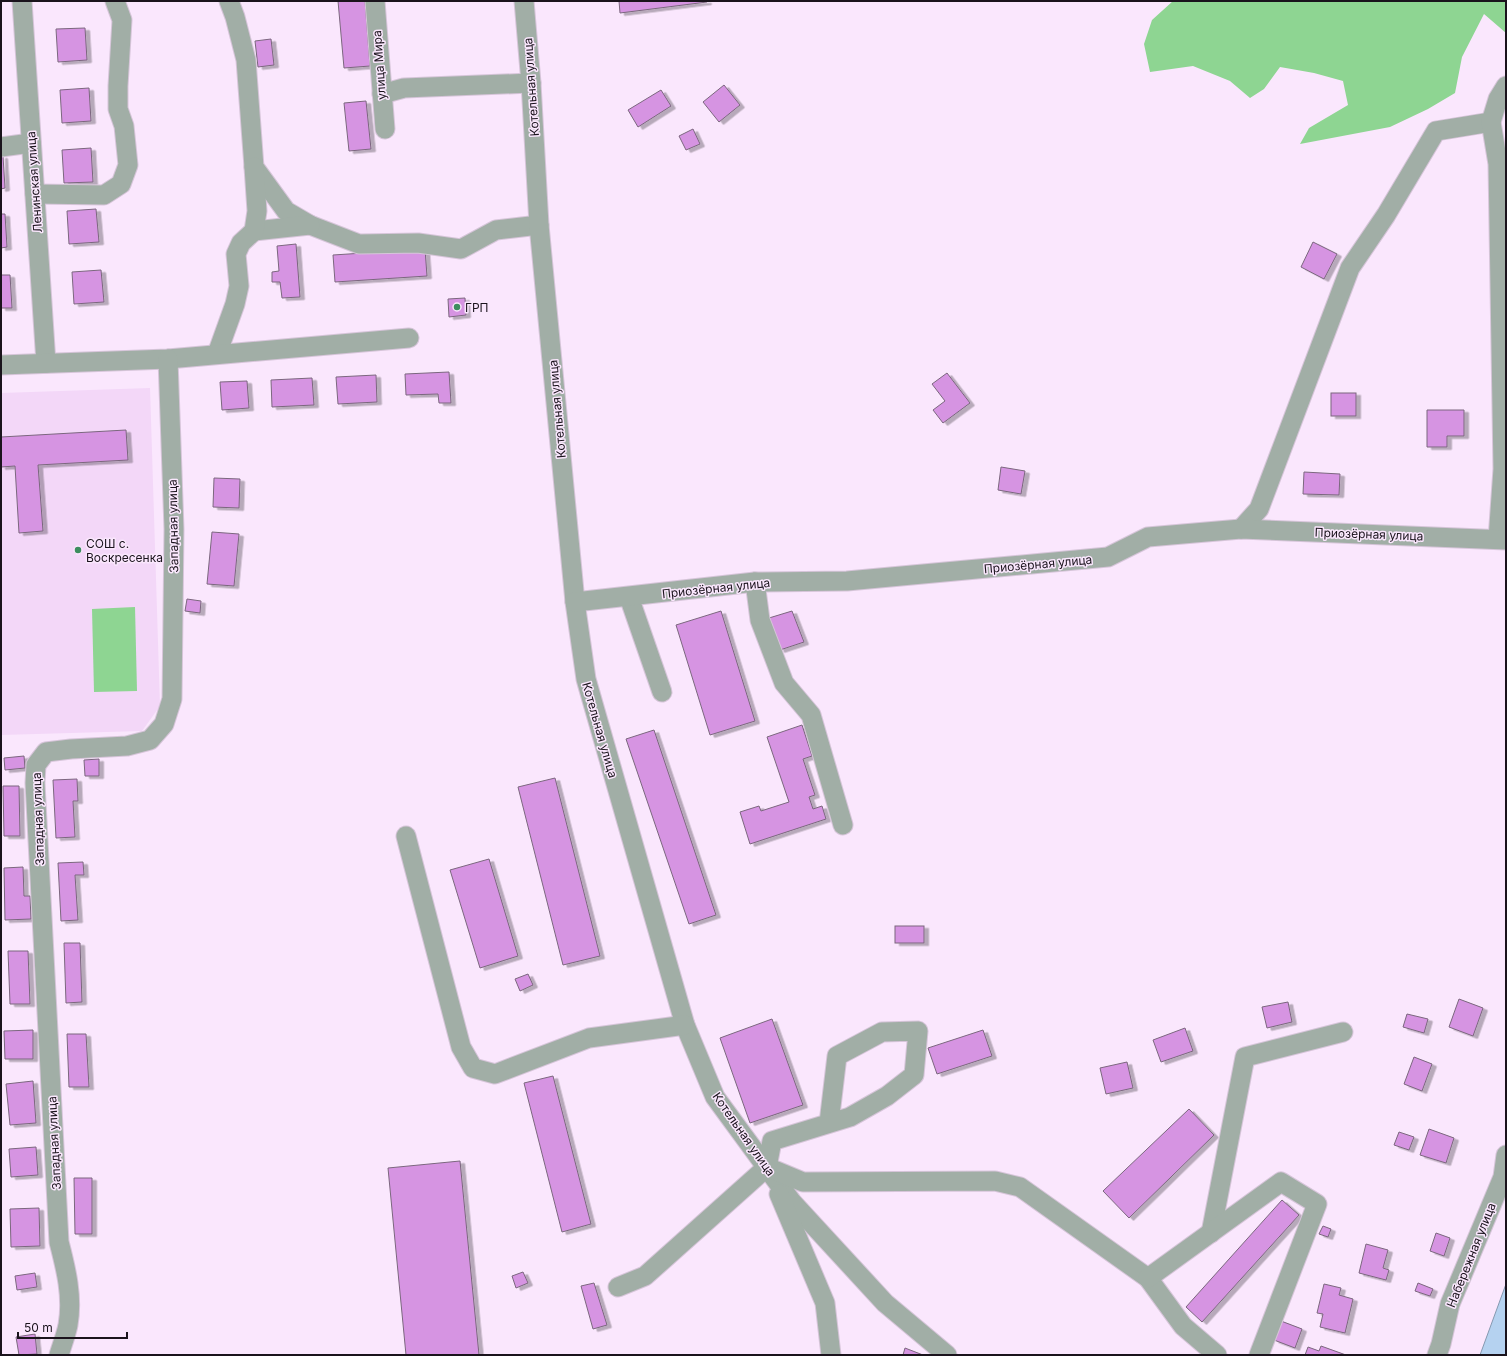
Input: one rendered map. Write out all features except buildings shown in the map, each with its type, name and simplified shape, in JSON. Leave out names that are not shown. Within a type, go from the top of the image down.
[{"type":"street","name":"Ленинская улица","points":[[22,1],[46,363]]},
{"type":"street","points":[[35,194],[104,195],[120,184],[128,165],[124,126],[118,109],[122,20],[115,1]]},
{"type":"street","points":[[229,1],[235,17],[246,60],[257,211],[254,231]]},
{"type":"street","name":"улица Мира","points":[[374,1],[385,129]]},
{"type":"street","name":"Котельная улица","points":[[524,1],[531,83],[539,224],[575,602],[586,680],[685,1025],[715,1097],[792,1202],[885,1303],[947,1355]]},
{"type":"street","points":[[382,94],[404,88],[531,83]]},
{"type":"street","points":[[1241,529],[1259,509],[1350,268],[1386,215],[1436,131],[1491,122],[1498,99],[1506,86]]},
{"type":"street","name":"Приозёрная улица","points":[[575,602],[755,582],[847,581],[1108,557],[1148,537],[1241,529],[1502,540],[1503,461],[1498,164],[1491,122]]},
{"type":"street","points":[[1,147],[31,143]]},
{"type":"street","points":[[254,167],[286,211],[310,225],[359,244],[418,243],[461,249],[496,230],[539,224]]},
{"type":"street","points":[[216,354],[236,304],[240,286],[236,254],[241,243],[254,231],[310,225]]},
{"type":"street","points":[[1,366],[168,359],[409,338]]},
{"type":"street","name":"Западная улица","points":[[59,1355],[68,1326],[70,1304],[67,1274],[59,1242],[35,783],[36,765],[46,752],[128,746],[150,740],[164,724],[172,699],[174,529],[168,359]]},
{"type":"street","points":[[755,582],[760,620],[784,683],[810,715],[843,825]]},
{"type":"street","points":[[629,597],[662,692]]},
{"type":"street","points":[[406,836],[461,1047],[473,1068],[495,1074],[589,1038],[685,1025]]},
{"type":"street","points":[[829,1124],[837,1056],[882,1032],[918,1031],[914,1075],[880,1100],[850,1117],[829,1124],[772,1141],[767,1167],[825,1303],[831,1355]]},
{"type":"street","points":[[1211,1232],[1245,1057],[1343,1032]]},
{"type":"street","name":"Набережная улица","points":[[1437,1355],[1450,1304],[1503,1177],[1506,1155]]},
{"type":"street","points":[[767,1167],[803,1182],[995,1181],[1020,1187],[1148,1278],[1183,1326],[1216,1355]]},
{"type":"street","points":[[618,1287],[645,1276],[767,1167]]},
{"type":"street","points":[[1148,1278],[1281,1182],[1317,1204],[1260,1355]]},
{"type":"shaded area","name":"СОШ с. Воскресенка","points":[[150,388],[160,706],[142,731],[1,735],[1,393]]},
{"type":"green space","points":[[1173,1],[1506,1],[1506,33],[1484,14],[1462,57],[1455,93],[1428,109],[1390,127],[1300,144],[1309,128],[1348,105],[1343,81],[1314,73],[1280,67],[1264,89],[1250,98],[1230,81],[1193,66],[1150,72],[1144,44],[1152,20]]},
{"type":"green space","points":[[135,607],[137,691],[94,692],[92,609]]},
{"type":"water","points":[[1506,1284],[1506,1355],[1480,1355]]},
{"type":"place","name":"ГРП","points":[[457,307]]},
{"type":"place","name":"СОШ с. Воскресенка","points":[[78,550]]}]
